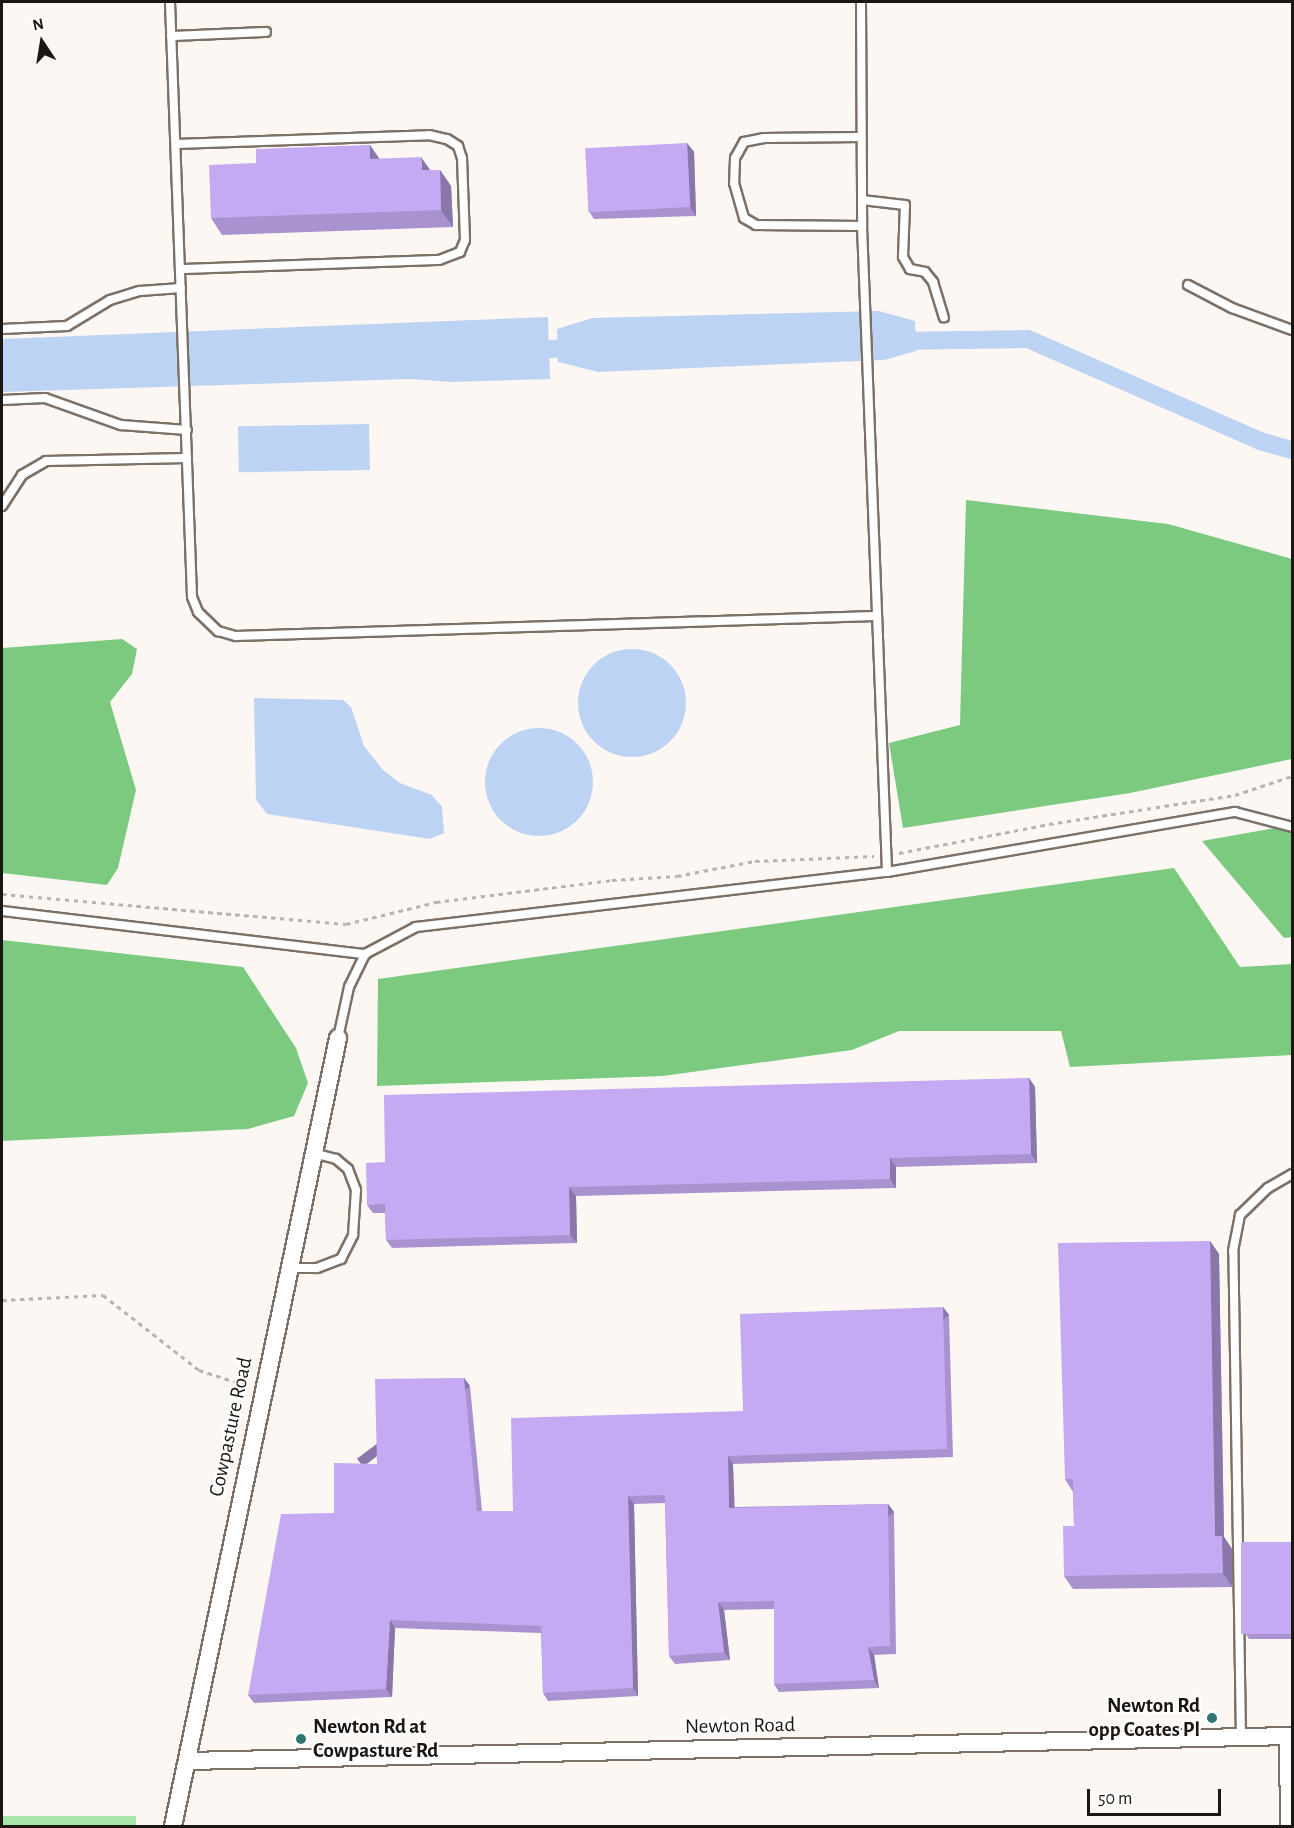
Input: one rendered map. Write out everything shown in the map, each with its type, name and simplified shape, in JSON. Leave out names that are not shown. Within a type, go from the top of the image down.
[{"type":"street","name":"Cowpasture Road","points":[[173,1827],[261,1390],[338,1038]]},
{"type":"street","name":"Newton Road","points":[[188,1761],[1290,1736]]},
{"type":"street","points":[[1289,1827],[1290,1736]]},
{"type":"lane","points":[[170,2],[192,597],[198,612],[219,631],[236,636],[875,616]]},
{"type":"lane","points":[[861,2],[862,226],[886,872]]},
{"type":"lane","points":[[171,36],[267,32]]},
{"type":"lane","points":[[176,144],[429,135],[447,138],[458,146],[462,158],[465,240],[460,252],[439,260],[181,270]]},
{"type":"lane","points":[[861,137],[764,138],[744,142],[735,158],[734,183],[744,218],[756,225],[862,226]]},
{"type":"lane","points":[[862,200],[905,205],[903,257],[910,269],[925,272],[933,282],[944,317]]},
{"type":"lane","points":[[1188,285],[1232,308],[1293,330]]},
{"type":"lane","points":[[2,329],[67,326],[110,300],[140,291],[182,288]]},
{"type":"lane","points":[[2,400],[45,398],[121,425],[187,430]]},
{"type":"lane","points":[[2,506],[22,475],[46,461],[187,458]]},
{"type":"lane","points":[[2,911],[365,954],[416,927],[886,872],[1235,812],[1293,827]]},
{"type":"lane","points":[[338,1038],[349,987],[365,954]]},
{"type":"lane","points":[[288,1268],[317,1268],[341,1259],[353,1234],[356,1190],[348,1169],[336,1160],[313,1152]]},
{"type":"lane","points":[[1241,1737],[1233,1251],[1240,1215],[1268,1188],[1293,1174]]},
{"type":"path","points":[[2,894],[346,924],[436,902],[612,880],[677,876],[755,861],[885,855],[1235,795],[1293,776]]},
{"type":"path","points":[[2,1300],[103,1295],[199,1370],[261,1390]]},
{"type":"green space","points":[[966,500],[1168,524],[1292,559],[1292,759],[1130,793],[903,828],[889,743],[960,725]]},
{"type":"green space","points":[[122,639],[137,649],[132,674],[110,702],[136,790],[118,868],[107,885],[2,873],[2,648]]},
{"type":"green space","points":[[1292,825],[1292,937],[1284,938],[1202,841]]},
{"type":"green space","points":[[1174,868],[1240,967],[1292,964],[1292,1055],[1070,1067],[1061,1031],[899,1031],[852,1050],[663,1076],[377,1086],[378,979]]},
{"type":"green space","points":[[2,940],[243,967],[296,1048],[308,1083],[294,1116],[248,1129],[2,1141]]},
{"type":"green space","points":[[2,1816],[136,1816],[136,1826],[2,1826]]},
{"type":"water","points":[[879,311],[915,321],[916,351],[884,360],[598,372],[558,362],[557,329],[592,318]]},
{"type":"water","points":[[548,317],[550,379],[451,382],[410,379],[2,392],[2,339]]},
{"type":"water","points":[[369,424],[370,470],[239,472],[238,426]]},
{"type":"water","points":[[632,649],[653,653],[670,665],[682,682],[686,703],[682,724],[670,741],[653,753],[632,757],[611,753],[594,741],[582,724],[578,703],[582,682],[594,665],[611,653]]},
{"type":"water","points":[[254,698],[343,700],[351,707],[364,746],[383,770],[400,783],[432,795],[442,807],[444,833],[430,839],[267,814],[256,800]]},
{"type":"water","points":[[539,728],[560,732],[577,744],[589,761],[593,782],[589,803],[577,820],[560,832],[539,836],[518,832],[501,820],[489,803],[485,782],[489,761],[501,744],[518,732]]},
{"type":"building","points":[[687,143],[690,207],[588,212],[585,148]]},
{"type":"building","points":[[370,145],[370,159],[421,157],[422,170],[440,170],[441,210],[211,218],[209,165],[256,163],[256,149]]},
{"type":"building","points":[[1029,1078],[1031,1154],[890,1158],[890,1179],[569,1187],[570,1235],[386,1240],[385,1204],[367,1205],[366,1163],[385,1162],[384,1095]]},
{"type":"building","points":[[1210,1241],[1215,1536],[1222,1536],[1223,1573],[1064,1576],[1063,1526],[1074,1526],[1073,1479],[1065,1479],[1058,1243]]},
{"type":"building","points":[[943,1307],[947,1449],[728,1456],[729,1508],[888,1504],[890,1646],[868,1647],[874,1680],[774,1684],[774,1601],[718,1602],[724,1652],[669,1656],[665,1495],[628,1496],[633,1688],[543,1693],[541,1626],[390,1620],[386,1689],[248,1695],[281,1514],[334,1513],[334,1463],[377,1464],[375,1379],[464,1378],[477,1511],[513,1511],[511,1418],[743,1411],[740,1314]]},
{"type":"building","points":[[1241,1542],[1292,1542],[1292,1634],[1241,1634]]},
{"type":"waterway","points":[[893,341],[1028,339],[1260,441],[1292,450]]},
{"type":"waterway","points":[[549,349],[581,348]]},
{"type":"place","name":"Newton Rd opp Coates Pl","points":[[1212,1718]]},
{"type":"place","name":"Newton Rd at Cowpasture Rd","points":[[301,1739]]}]
